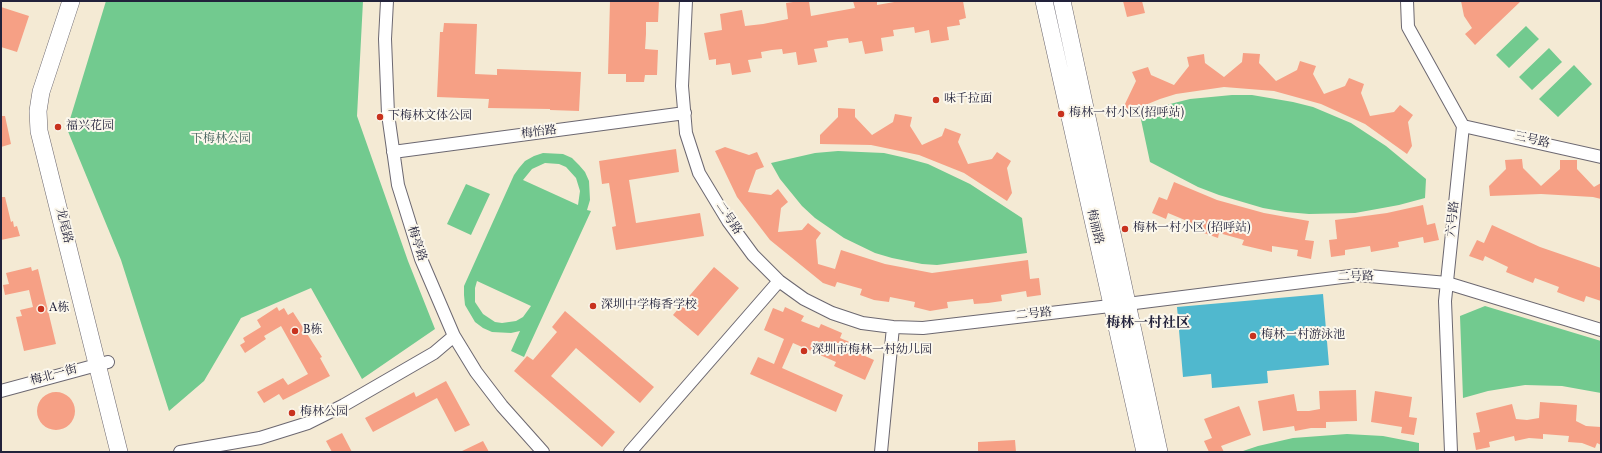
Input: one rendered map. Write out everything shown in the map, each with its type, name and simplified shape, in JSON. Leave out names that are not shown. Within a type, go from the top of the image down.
[{"type":"street","name":"龙尾路","points":[[71,1],[42,87],[38,111],[39,130],[103,363],[130,452]]},
{"type":"street","name":"龙尾路","points":[[82,1],[53,85],[50,104],[50,126],[103,363],[119,452]]},
{"type":"street","name":"梅亭路","points":[[387,1],[385,39],[388,114],[393,152],[398,185],[421,259],[454,336],[476,372],[502,406],[543,452]]},
{"type":"street","name":"二号路","points":[[686,1],[682,86],[686,133],[700,174],[728,221],[753,255],[779,281],[804,299],[832,313],[862,323],[893,328],[923,328],[1358,275],[1447,283],[1601,330]]},
{"type":"street","name":"梅丽路","points":[[1044,1],[1120,305],[1159,452]]},
{"type":"street","name":"梅丽路","points":[[1062,1],[1120,305],[1145,452]]},
{"type":"street","points":[[1407,1],[1408,27],[1463,126]]},
{"type":"street","name":"梅怡路","points":[[393,152],[685,114]]},
{"type":"street","name":"三号路","points":[[1463,126],[1601,157]]},
{"type":"street","name":"六号路","points":[[1451,452],[1445,301],[1463,126]]},
{"type":"street","points":[[630,452],[779,281]]},
{"type":"street","points":[[880,452],[893,328]]},
{"type":"street","points":[[180,452],[260,438],[308,423],[356,399],[434,354],[454,336]]},
{"type":"street","name":"梅北一街","points":[[1,391],[103,363]]},
{"type":"green space","name":"下梅林公园","points":[[106,1],[363,1],[357,116],[408,261],[435,329],[362,379],[311,288],[241,318],[204,381],[169,411],[121,260],[67,129]]},
{"type":"green space","points":[[1526,26],[1539,39],[1509,68],[1496,55]]},
{"type":"green space","points":[[1549,48],[1562,62],[1532,90],[1519,77]]},
{"type":"green space","points":[[1574,65],[1592,84],[1558,117],[1539,99]]},
{"type":"green space","points":[[1232,95],[1252,95],[1293,102],[1313,107],[1351,123],[1386,146],[1426,179],[1425,198],[1399,205],[1355,213],[1309,214],[1286,212],[1263,208],[1219,195],[1198,187],[1150,162],[1140,115],[1170,104],[1190,99]]},
{"type":"green space","points":[[838,151],[884,153],[906,158],[928,164],[970,184],[1022,218],[1027,253],[937,265],[922,264],[875,253],[844,238],[815,218],[802,206],[780,179],[771,163],[815,153]]},
{"type":"green space","points":[[543,153],[563,154],[572,158],[585,172],[589,181],[590,200],[587,210],[591,211],[524,357],[511,351],[520,331],[511,333],[492,332],[475,322],[465,305],[464,286],[514,175],[525,161]],"holes":[[[545,163],[559,164],[566,167],[576,178],[580,191],[578,205],[523,180],[532,169]],[[477,281],[531,306],[523,317],[516,321],[502,323],[495,322],[483,314],[475,302],[475,288]]]},
{"type":"green space","points":[[466,184],[490,194],[471,235],[447,224]]},
{"type":"green space","points":[[1485,306],[1601,341],[1601,393],[1562,386],[1525,385],[1488,391],[1463,398],[1460,316]]},
{"type":"green space","points":[[1347,434],[1383,436],[1419,443],[1419,452],[1240,452],[1258,446],[1293,438]]},
{"type":"water","name":"梅林一村游泳池","points":[[1323,294],[1329,365],[1267,371],[1268,383],[1212,388],[1211,374],[1183,377],[1177,307]]},
{"type":"building","points":[[610,1],[659,1],[658,22],[646,22],[645,49],[658,50],[657,75],[645,75],[644,82],[626,82],[626,74],[608,74]]},
{"type":"building","points":[[809,1],[811,16],[855,8],[853,1],[877,1],[877,5],[900,1],[963,1],[966,18],[959,20],[960,25],[947,27],[949,40],[931,43],[929,30],[915,33],[914,27],[893,30],[894,36],[881,38],[883,51],[865,54],[862,41],[849,43],[848,38],[827,41],[828,47],[814,49],[817,62],[798,65],[796,52],[783,54],[782,49],[772,50],[761,52],[762,58],[748,60],[751,72],[732,75],[730,63],[716,65],[716,59],[709,60],[704,33],[722,30],[720,14],[742,10],[745,26],[763,24],[788,19],[786,3]]},
{"type":"building","points":[[1123,1],[1142,1],[1145,13],[1127,17]]},
{"type":"building","points":[[1461,1],[1521,1],[1475,45],[1465,34],[1472,28],[1464,16]]},
{"type":"building","points":[[1,7],[29,16],[17,52],[1,47]]},
{"type":"building","points":[[444,23],[477,24],[475,74],[497,75],[497,69],[581,72],[579,111],[488,108],[489,99],[437,97],[440,32],[443,32]]},
{"type":"building","points":[[1243,53],[1260,54],[1259,63],[1276,81],[1297,70],[1300,61],[1316,66],[1313,74],[1324,94],[1345,86],[1349,78],[1364,84],[1361,93],[1370,116],[1394,112],[1400,105],[1413,115],[1408,122],[1412,146],[1407,154],[1365,124],[1321,104],[1274,91],[1224,87],[1176,94],[1128,112],[1125,104],[1136,81],[1132,72],[1148,67],[1151,75],[1174,85],[1189,66],[1187,57],[1204,54],[1205,63],[1224,77],[1242,62]]},
{"type":"building","points":[[838,108],[855,109],[855,117],[872,135],[893,122],[895,114],[912,117],[910,126],[922,145],[942,136],[945,128],[961,134],[958,142],[968,164],[992,159],[997,152],[1011,161],[1007,168],[1012,193],[1007,201],[964,173],[919,155],[871,145],[820,144],[820,135],[838,117]]},
{"type":"building","points":[[1,116],[5,116],[11,144],[1,147]]},
{"type":"building","points":[[725,147],[749,155],[757,152],[764,167],[756,170],[748,192],[771,195],[778,189],[788,202],[781,208],[778,232],[802,230],[808,223],[821,233],[816,240],[818,264],[835,269],[841,250],[885,264],[932,273],[1028,260],[1030,279],[1039,278],[1041,295],[1027,297],[1026,291],[1001,295],[1002,301],[988,303],[974,304],[973,299],[947,302],[948,308],[930,311],[914,307],[915,302],[890,297],[889,302],[874,300],[860,295],[862,289],[837,282],[835,287],[823,283],[770,240],[737,197],[715,151]]},
{"type":"building","points":[[676,149],[679,172],[629,180],[636,223],[700,213],[704,236],[616,250],[612,227],[616,226],[609,183],[602,184],[599,161]]},
{"type":"building","points":[[1522,159],[1523,168],[1541,186],[1560,169],[1560,160],[1577,160],[1577,169],[1594,187],[1601,183],[1601,199],[1593,197],[1541,194],[1490,196],[1489,186],[1506,169],[1505,160]]},
{"type":"building","points":[[1174,182],[1217,200],[1264,213],[1309,221],[1305,240],[1314,241],[1311,259],[1297,256],[1298,250],[1272,246],[1272,252],[1242,245],[1244,240],[1219,233],[1218,238],[1190,228],[1192,223],[1168,213],[1166,219],[1152,213],[1159,197],[1167,200]]},
{"type":"building","points":[[1,197],[5,197],[11,222],[13,221],[14,227],[17,226],[20,236],[1,240]]},
{"type":"building","points":[[1423,205],[1427,225],[1435,223],[1439,240],[1424,243],[1423,237],[1398,242],[1399,247],[1371,252],[1370,246],[1345,250],[1345,255],[1331,257],[1329,240],[1337,239],[1335,220],[1387,213]]},
{"type":"building","points":[[1492,225],[1540,247],[1601,268],[1601,301],[1586,296],[1584,302],[1557,292],[1559,287],[1535,278],[1533,283],[1506,272],[1508,267],[1485,256],[1483,261],[1469,256],[1477,240],[1484,243]]},
{"type":"building","name":"A栋","points":[[31,267],[32,271],[38,269],[56,344],[24,351],[16,317],[22,316],[20,310],[33,307],[29,290],[5,295],[3,285],[9,284],[6,273]]},
{"type":"building","points":[[714,267],[739,288],[698,336],[673,315]]},
{"type":"building","points":[[277,307],[279,311],[284,308],[288,315],[293,312],[322,357],[320,358],[330,376],[283,400],[279,394],[264,403],[257,392],[283,378],[288,385],[308,374],[281,326],[264,336],[266,339],[245,353],[240,345],[245,342],[243,338],[261,327],[257,320]]},
{"type":"building","points":[[785,307],[804,316],[801,321],[819,328],[821,324],[842,333],[840,338],[859,346],[856,352],[874,360],[865,380],[834,366],[836,362],[793,343],[782,368],[843,395],[836,412],[750,374],[758,357],[774,364],[784,339],[764,330],[773,308],[783,312]]},
{"type":"building","points":[[565,311],[654,387],[640,403],[576,348],[551,376],[615,432],[602,447],[514,371],[527,356],[533,360],[557,332],[552,327]]},
{"type":"building","points":[[446,381],[470,425],[455,432],[437,398],[373,432],[365,418],[414,392],[416,397]]},
{"type":"building","points":[[1356,390],[1357,421],[1326,422],[1326,428],[1311,428],[1295,431],[1294,426],[1263,431],[1258,401],[1294,394],[1297,411],[1309,411],[1320,409],[1319,391]]},
{"type":"building","points":[[1375,391],[1412,397],[1409,417],[1417,418],[1414,435],[1401,433],[1402,427],[1371,422]]},
{"type":"building","points":[[56,392],[66,395],[72,401],[75,411],[72,421],[66,427],[56,430],[46,427],[40,421],[37,411],[40,401],[46,395]]},
{"type":"building","points":[[1540,402],[1577,405],[1576,421],[1586,426],[1601,427],[1601,445],[1597,443],[1595,448],[1582,443],[1568,442],[1569,436],[1543,434],[1543,439],[1529,438],[1515,441],[1514,436],[1489,442],[1490,447],[1476,450],[1473,433],[1480,432],[1476,413],[1512,404],[1516,419],[1527,420],[1539,418]]},
{"type":"building","points":[[1239,406],[1251,435],[1221,446],[1224,452],[1209,452],[1204,441],[1212,438],[1204,419]]},
{"type":"building","points":[[342,433],[352,452],[332,452],[326,441]]},
{"type":"building","points":[[1015,440],[1016,452],[978,452],[978,442]]},
{"type":"building","points":[[483,441],[489,452],[460,452]]},
{"type":"place","name":"味千拉面","points":[[936,100]]},
{"type":"place","name":"梅林一村小区(招呼站)","points":[[1061,114]]},
{"type":"place","name":"下梅林文体公园","points":[[380,117]]},
{"type":"place","name":"福兴花园","points":[[58,127]]},
{"type":"place","name":"梅林一村小区 (招呼站)","points":[[1125,229]]},
{"type":"place","name":"深圳中学梅香学校","points":[[593,306]]},
{"type":"place","name":"A栋","points":[[41,309]]},
{"type":"place","name":"B栋","points":[[295,331]]},
{"type":"place","name":"梅林一村游泳池","points":[[1253,336]]},
{"type":"place","name":"深圳市梅林一村幼儿园","points":[[804,351]]},
{"type":"place","name":"梅林公园","points":[[292,413]]},
{"type":"district","name":"梅林一村社区","points":[[1148,324]]}]
